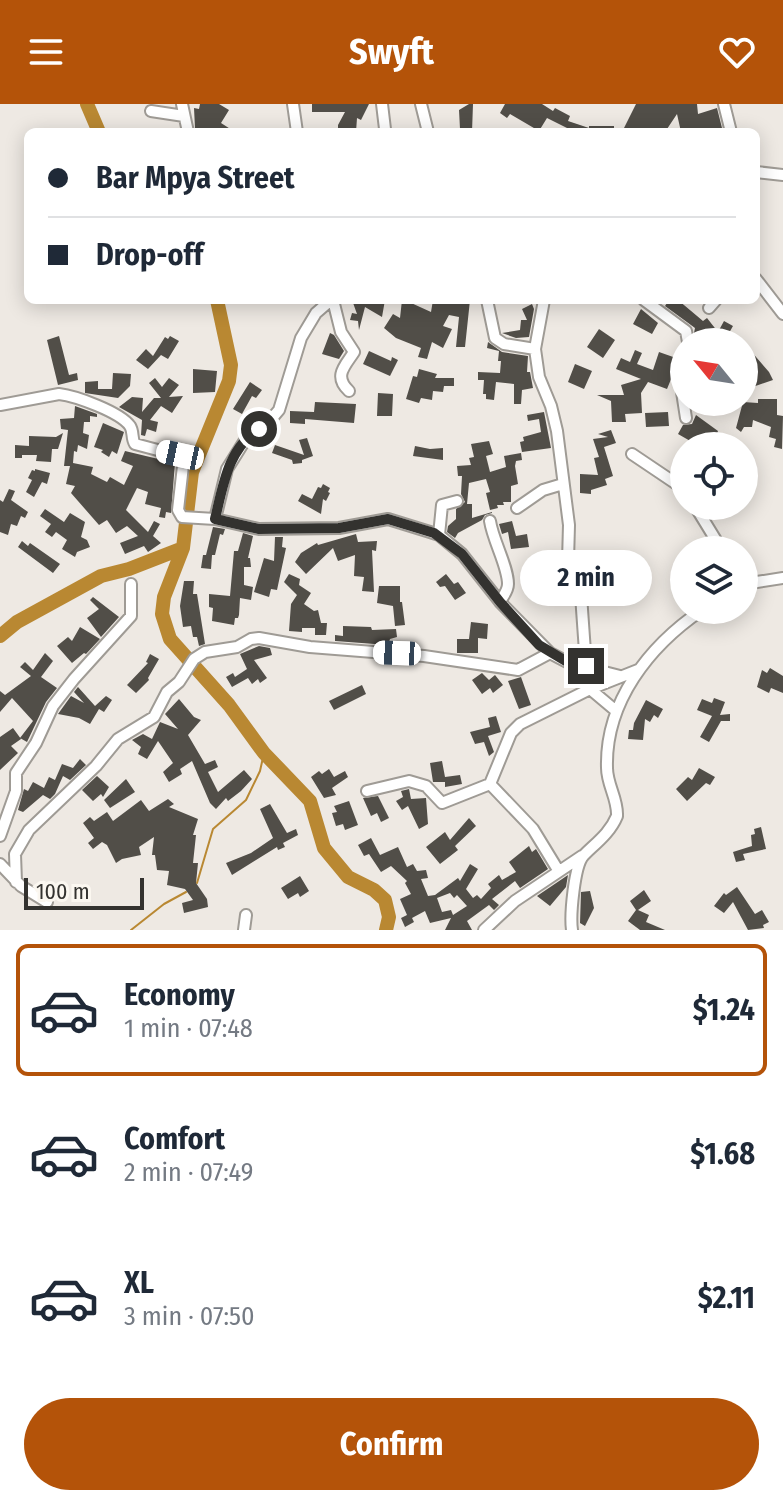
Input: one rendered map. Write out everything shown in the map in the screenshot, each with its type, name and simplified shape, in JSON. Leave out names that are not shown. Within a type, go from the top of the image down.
[{"type":"street","points":[[293,104],[296,128]]},
{"type":"street","points":[[382,104],[385,128]]},
{"type":"street","points":[[421,104],[427,128]]},
{"type":"street","points":[[724,104],[730,128]]},
{"type":"street","points":[[151,111],[183,110]]},
{"type":"street","points":[[760,172],[783,175]]},
{"type":"street","points":[[760,284],[783,314]]},
{"type":"street","points":[[215,519],[227,469],[247,437],[267,424],[279,410],[301,338],[316,313],[327,304]]},
{"type":"street","points":[[333,304],[341,332],[354,352],[341,369],[341,382],[349,391]]},
{"type":"street","points":[[488,304],[495,338],[504,344],[535,349]]},
{"type":"street","points":[[543,304],[535,349],[539,377],[557,431],[569,525],[568,561],[577,573],[581,595],[586,666]]},
{"type":"street","points":[[649,304],[682,328]]},
{"type":"street","points":[[0,405],[59,394],[78,398],[130,426],[135,444],[184,457],[178,510],[182,517],[215,519],[259,529],[330,529],[388,519],[439,535],[462,554],[500,602],[550,653],[569,663],[620,676]]},
{"type":"street","points":[[632,454],[670,480]]},
{"type":"street","points":[[517,508],[543,490],[563,484]]},
{"type":"street","points":[[439,535],[442,505],[457,501]]},
{"type":"street","points":[[490,521],[493,540],[508,581],[508,590],[500,602]]},
{"type":"street","points":[[758,581],[783,578]]},
{"type":"street","points":[[0,836],[14,799],[19,766],[36,743],[58,698],[131,616],[131,584]]},
{"type":"street","points":[[484,930],[508,906],[598,843],[617,816],[607,771],[607,742],[615,710],[638,670],[684,624]]},
{"type":"street","points":[[16,882],[15,854],[29,830],[96,766],[118,739],[154,717],[167,692],[179,682],[194,659],[205,652],[237,647],[259,638],[310,647],[413,654],[518,670],[550,653]]},
{"type":"street","points":[[367,791],[409,781],[426,786],[442,803],[490,784],[509,738],[520,724],[590,689],[638,670]]},
{"type":"street","points":[[590,689],[615,710]]},
{"type":"street","points":[[490,784],[533,829],[558,870]]},
{"type":"street","points":[[572,930],[572,908],[582,856]]},
{"type":"street","points":[[0,864],[16,882],[47,902]]},
{"type":"street","points":[[244,930],[246,915]]},
{"type":"building","points":[[200,104],[219,104],[229,110],[221,123],[229,128],[195,128],[194,108],[199,109]]},
{"type":"building","points":[[312,104],[369,104],[361,120],[357,118],[356,128],[338,128],[345,112],[312,112]]},
{"type":"building","points":[[473,104],[472,128],[460,128],[459,110]]},
{"type":"building","points":[[505,104],[542,104],[570,116],[568,121],[589,128],[567,128],[547,118],[541,128],[534,128],[510,114],[507,118],[500,113]]},
{"type":"building","points":[[636,104],[697,104],[698,114],[717,108],[722,128],[680,128],[677,114],[668,128],[624,128]]},
{"type":"building","points":[[589,126],[614,128],[589,128]]},
{"type":"building","points":[[353,304],[384,304],[382,317],[365,307],[359,330],[358,321],[350,320],[352,313],[357,314]]},
{"type":"building","points":[[402,304],[413,304],[431,312],[432,304],[470,304],[465,347],[456,347],[459,317],[449,315],[443,326],[452,329],[443,348],[432,342],[427,359],[418,357],[421,348],[396,338],[384,328],[393,314],[400,318]]},
{"type":"building","points":[[532,304],[534,309],[529,337],[516,338],[502,333],[520,330],[521,320],[527,320],[522,309]]},
{"type":"building","points":[[666,304],[683,304],[703,321],[707,318],[715,328],[695,328]]},
{"type":"building","points":[[641,309],[658,323],[652,334],[633,324]]},
{"type":"building","points":[[724,321],[732,328],[720,328]]},
{"type":"building","points":[[599,329],[615,340],[603,358],[587,347]]},
{"type":"building","points":[[330,333],[344,351],[339,359],[322,354]]},
{"type":"building","points":[[59,336],[69,375],[77,373],[78,380],[58,385],[47,340]]},
{"type":"building","points":[[170,336],[179,341],[168,359],[161,355],[148,369],[136,360],[146,349],[153,356],[165,337],[168,339]]},
{"type":"building","points":[[488,342],[502,352],[528,356],[527,372],[530,372],[533,388],[522,390],[521,404],[514,404],[514,384],[496,382],[494,400],[486,399],[486,394],[483,394],[484,380],[478,380],[478,372],[500,373],[499,351],[487,348]]},
{"type":"building","points":[[635,350],[642,353],[637,364],[653,370],[659,352],[670,356],[670,382],[667,389],[648,382],[641,393],[642,413],[625,414],[626,422],[612,422],[611,401],[597,395],[624,395],[621,385],[641,379],[616,369],[621,358],[630,362]]},
{"type":"building","points":[[369,351],[391,361],[392,357],[398,360],[390,376],[363,364]]},
{"type":"building","points":[[758,359],[769,372],[773,380],[758,385]]},
{"type":"building","points":[[575,364],[592,371],[584,389],[568,382]]},
{"type":"building","points":[[193,369],[217,371],[215,392],[193,393]]},
{"type":"building","points":[[419,369],[437,374],[435,378],[454,378],[454,386],[444,386],[443,392],[433,391],[432,400],[421,398],[419,403],[406,399],[413,376],[417,377]]},
{"type":"building","points":[[113,373],[131,374],[130,386],[118,398],[85,393],[85,382],[98,381],[98,389],[112,389]]},
{"type":"building","points":[[155,378],[162,387],[169,378],[179,385],[169,397],[183,396],[172,413],[161,406],[150,420],[158,422],[156,432],[147,429],[145,436],[141,435],[142,420],[119,407],[132,397],[143,398],[142,412],[154,398],[161,398],[149,383]]},
{"type":"building","points":[[250,382],[262,390],[256,398],[252,396],[242,414],[233,409]]},
{"type":"building","points":[[378,393],[393,394],[392,416],[377,416]]},
{"type":"building","points":[[758,399],[777,399],[777,415],[783,416],[782,449],[774,447],[776,439],[769,437],[771,427],[753,420],[752,427],[744,427],[741,432],[736,428],[739,416],[758,416]]},
{"type":"building","points":[[315,402],[356,404],[354,423],[305,419],[305,424],[290,423],[290,411],[314,412]]},
{"type":"building","points":[[75,406],[97,414],[97,417],[90,416],[90,422],[84,422],[83,433],[89,435],[87,449],[78,445],[77,452],[74,451],[73,463],[93,467],[91,474],[107,482],[110,477],[124,485],[133,466],[121,461],[125,451],[175,463],[171,513],[166,512],[165,518],[159,517],[161,508],[145,504],[148,492],[137,488],[126,510],[148,532],[154,521],[160,524],[153,536],[161,543],[148,552],[144,546],[125,554],[120,543],[138,536],[127,526],[116,533],[107,520],[99,525],[71,493],[75,486],[66,484],[70,466],[64,466],[68,430],[61,429],[60,419],[74,418]]},
{"type":"building","points":[[544,412],[551,448],[522,452],[520,442],[524,441],[523,437],[541,432],[539,419],[528,421],[527,415]]},
{"type":"building","points":[[668,412],[669,426],[646,427],[645,413]]},
{"type":"building","points":[[697,416],[718,431],[679,432],[683,425],[692,424]]},
{"type":"building","points":[[103,423],[124,432],[117,454],[112,451],[109,457],[101,452],[103,450],[94,447]]},
{"type":"building","points":[[611,430],[616,443],[604,447],[613,476],[605,479],[607,485],[591,490],[591,494],[580,493],[580,474],[598,475],[594,458],[599,457],[593,439],[608,437],[598,434]]},
{"type":"building","points":[[63,433],[58,449],[52,449],[51,462],[36,461],[37,455],[15,458],[15,445],[29,446],[29,436],[56,437]]},
{"type":"building","points":[[307,438],[313,456],[302,460],[302,463],[293,464],[292,460],[272,453],[275,445],[304,455],[299,440]]},
{"type":"building","points":[[489,441],[493,454],[486,456],[490,472],[506,467],[504,456],[521,453],[522,460],[516,461],[515,466],[518,484],[511,486],[511,502],[503,502],[504,505],[490,510],[486,479],[469,483],[467,504],[472,504],[472,518],[492,513],[458,533],[455,538],[447,532],[448,526],[456,519],[456,509],[465,502],[461,494],[462,476],[458,476],[457,466],[471,465],[469,458],[474,457],[471,444]]},
{"type":"building","points":[[415,446],[443,448],[443,460],[413,456]]},
{"type":"building","points":[[35,469],[50,473],[47,484],[42,482],[34,497],[26,492],[32,480],[28,478]]},
{"type":"building","points":[[323,484],[330,488],[330,493],[326,501],[323,499],[321,514],[298,501],[302,494],[312,499]]},
{"type":"building","points":[[9,489],[15,491],[11,500],[28,512],[25,518],[21,516],[17,526],[11,524],[8,535],[0,532],[0,500],[3,502]]},
{"type":"building","points":[[45,509],[64,522],[70,513],[85,522],[81,537],[87,540],[90,547],[77,552],[75,557],[62,549],[67,540],[56,532],[52,537],[45,532],[51,524],[40,516]]},
{"type":"building","points":[[512,521],[516,536],[527,534],[529,547],[511,549],[508,532],[502,534],[499,524]]},
{"type":"building","points":[[213,527],[225,529],[223,535],[220,534],[215,555],[212,555],[211,569],[201,568],[203,555],[206,555]]},
{"type":"building","points":[[243,533],[253,536],[248,558],[251,567],[244,567],[244,585],[253,587],[251,600],[240,598],[239,615],[234,625],[212,621],[213,608],[209,607],[209,594],[230,596],[234,551],[238,551]]},
{"type":"building","points":[[356,534],[358,542],[377,541],[376,551],[372,550],[374,592],[362,591],[364,577],[354,576],[355,555],[338,561],[333,548],[306,574],[295,562],[301,553],[317,543]]},
{"type":"building","points":[[275,537],[283,537],[282,547],[286,548],[277,590],[271,589],[269,597],[254,592],[264,558],[274,561]]},
{"type":"building","points":[[22,541],[28,546],[30,543],[60,564],[53,573],[18,547]]},
{"type":"building","points":[[289,574],[300,579],[299,585],[311,593],[304,604],[314,611],[318,610],[321,623],[327,623],[326,635],[315,635],[315,628],[302,628],[302,632],[289,631],[291,604],[297,595],[284,582]]},
{"type":"building","points":[[446,574],[454,584],[458,582],[466,593],[455,600],[445,586],[440,587],[436,582]]},
{"type":"building","points":[[184,581],[194,581],[193,594],[197,594],[205,644],[199,646],[191,626],[183,627],[180,606]]},
{"type":"building","points":[[379,586],[400,586],[405,625],[395,626],[393,606],[377,603]]},
{"type":"building","points":[[93,597],[119,617],[101,637],[87,618],[99,609],[90,600]]},
{"type":"building","points":[[471,622],[488,624],[487,639],[478,638],[478,653],[457,653],[457,639],[469,639]]},
{"type":"building","points":[[343,626],[396,629],[397,637],[390,639],[388,645],[335,641],[335,635],[343,636]]},
{"type":"building","points":[[80,627],[100,639],[72,663],[57,646],[68,637],[72,641]]},
{"type":"building","points":[[259,646],[270,648],[272,655],[254,660],[267,678],[260,683],[258,679],[252,684],[248,678],[232,687],[226,677],[233,673],[235,677],[247,669],[240,654]]},
{"type":"building","points":[[45,653],[53,661],[41,677],[57,688],[46,702],[27,742],[20,738],[33,721],[12,698],[0,712],[0,691],[5,695],[31,676],[20,667],[25,662],[33,670]]},
{"type":"building","points":[[150,654],[159,659],[149,680],[136,693],[127,685],[148,663]]},
{"type":"building","points":[[770,668],[783,676],[783,693],[771,688],[769,693],[757,687],[762,670],[767,673]]},
{"type":"building","points":[[482,673],[489,680],[495,675],[503,685],[493,693],[490,688],[482,694],[472,680]]},
{"type":"building","points":[[521,677],[531,705],[519,709],[508,681]]},
{"type":"building","points":[[362,685],[366,694],[334,710],[329,701]]},
{"type":"building","points":[[78,687],[95,706],[106,696],[112,700],[104,712],[99,709],[90,724],[79,718],[58,714],[71,696],[84,703],[74,692]]},
{"type":"building","points":[[714,698],[725,702],[720,715],[730,714],[730,721],[721,721],[709,742],[700,737],[712,716],[697,710],[702,699],[712,703]]},
{"type":"building","points":[[179,699],[194,717],[201,720],[188,735],[205,764],[215,760],[218,767],[208,772],[218,792],[244,770],[252,779],[216,809],[210,803],[192,761],[180,769],[182,774],[169,782],[163,772],[173,763],[158,741],[147,759],[138,754],[141,747],[132,740],[143,734],[152,739],[160,722],[178,729],[165,714]]},
{"type":"building","points":[[646,700],[663,709],[658,718],[654,715],[650,722],[645,719],[643,740],[628,739],[629,730],[633,730]]},
{"type":"building","points":[[496,716],[501,732],[488,736],[494,752],[489,756],[484,742],[475,744],[470,732],[490,727],[488,718]]},
{"type":"building","points":[[13,728],[21,739],[11,746],[18,753],[0,770],[0,737]]},
{"type":"building","points":[[80,759],[86,765],[70,780],[63,776],[50,799],[43,795],[23,812],[18,810],[24,789],[28,791],[33,782],[44,788],[49,777],[55,780],[62,764],[73,768]]},
{"type":"building","points":[[442,761],[445,777],[460,775],[462,784],[445,787],[445,782],[433,782],[430,763]]},
{"type":"building","points":[[699,768],[715,777],[710,785],[706,783],[687,801],[676,789],[688,777],[692,780]]},
{"type":"building","points":[[329,769],[334,777],[345,771],[348,777],[332,788],[336,795],[324,798],[311,777]]},
{"type":"building","points":[[97,776],[109,787],[103,797],[101,794],[93,801],[82,790]]},
{"type":"building","points":[[126,779],[135,792],[110,808],[104,800]]},
{"type":"building","points":[[409,789],[411,799],[426,798],[428,824],[419,829],[408,806],[402,810],[396,801],[403,797],[401,791]]},
{"type":"building","points":[[378,796],[389,818],[381,822],[377,813],[371,816],[363,798]]},
{"type":"building","points":[[168,799],[174,804],[169,807],[198,819],[193,835],[196,835],[193,863],[198,863],[196,883],[207,899],[208,907],[184,913],[182,903],[193,900],[185,889],[167,885],[169,871],[157,870],[155,855],[152,855],[154,837],[139,847],[141,855],[116,863],[107,845],[102,842],[93,849],[88,843],[94,838],[83,823],[90,817],[94,821],[107,812],[113,821],[141,800],[149,811]]},
{"type":"building","points":[[349,801],[358,825],[345,830],[343,824],[336,826],[332,813],[337,812],[334,806]]},
{"type":"building","points":[[270,804],[287,833],[296,829],[298,835],[283,843],[285,847],[278,850],[277,847],[232,875],[226,863],[251,853],[273,838],[260,809]]},
{"type":"building","points":[[469,818],[476,826],[455,846],[458,850],[440,864],[426,847],[445,832],[450,840]]},
{"type":"building","points":[[761,827],[766,849],[743,854],[745,860],[736,862],[733,852],[752,846],[751,835],[755,834],[754,829]]},
{"type":"building","points":[[371,838],[380,855],[398,847],[407,867],[413,864],[417,871],[426,870],[428,878],[421,879],[428,896],[435,895],[458,878],[460,881],[470,864],[478,869],[466,889],[473,898],[477,895],[481,899],[491,888],[488,884],[499,875],[502,880],[516,872],[509,862],[529,846],[532,852],[536,849],[548,869],[520,888],[515,881],[492,899],[499,905],[494,910],[489,905],[467,921],[472,930],[445,930],[451,918],[430,923],[425,911],[412,918],[414,922],[405,927],[401,918],[407,915],[400,899],[411,894],[405,883],[407,881],[391,866],[381,872],[369,854],[364,856],[358,845]],"holes":[[[450,893],[454,898],[457,895],[467,906],[453,915],[451,910],[442,912],[437,898]]]},
{"type":"building","points":[[568,875],[566,887],[550,906],[537,896]]},
{"type":"building","points":[[300,876],[309,891],[300,897],[298,893],[288,899],[281,888]]},
{"type":"building","points":[[737,887],[755,914],[762,910],[769,922],[763,925],[764,928],[748,930],[733,902],[724,913],[714,906],[724,893],[726,895]]},
{"type":"building","points":[[644,890],[651,901],[638,910],[649,915],[646,922],[665,930],[640,930],[628,921],[636,910],[630,901]]},
{"type":"building","points":[[590,891],[594,908],[585,926],[580,923],[581,892]]},
{"type":"waterway","points":[[87,104],[97,128]]},
{"type":"waterway","points":[[218,304],[231,365],[229,381],[192,472],[183,548],[164,597],[162,614],[170,639],[229,705],[264,753],[310,801],[324,848],[348,877],[374,890],[385,900],[389,917],[386,930]]},
{"type":"waterway","points":[[0,636],[17,622],[101,576],[129,569],[183,548]]},
{"type":"waterway","points":[[197,883],[213,829],[246,800],[260,771],[264,753]]},
{"type":"waterway","points":[[131,930],[164,904],[186,892]]},
{"type":"route","points":[[259,429],[247,437],[227,469],[215,519],[259,529],[345,528],[388,519],[434,533],[462,554],[539,645],[569,663],[586,666]]}]
